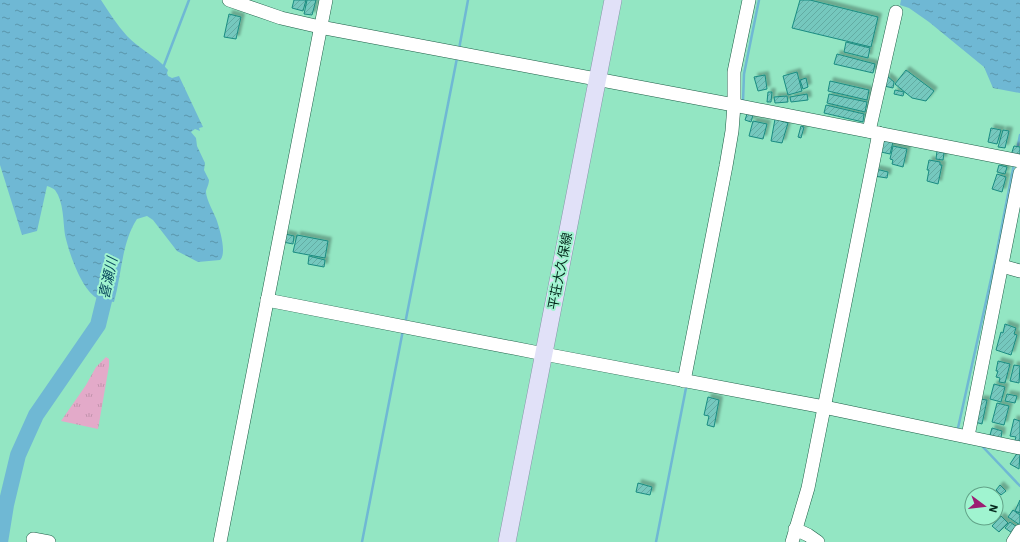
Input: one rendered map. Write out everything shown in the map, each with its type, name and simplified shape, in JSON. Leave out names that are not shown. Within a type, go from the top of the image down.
[{"type":"main road","name":"平荘大久保線","points":[[507,542],[613,0]]},
{"type":"street","points":[[229,0],[281,18],[320,27],[734,105],[1020,161]]},
{"type":"street","points":[[220,542],[326,0]]},
{"type":"street","points":[[684,380],[732,131],[734,72],[749,0]]},
{"type":"street","points":[[818,542],[808,536],[793,536],[808,488],[824,407],[896,12]]},
{"type":"street","points":[[968,436],[1020,173]]},
{"type":"street","points":[[1002,266],[1020,271]]},
{"type":"street","points":[[267,300],[824,407],[1020,448]]},
{"type":"street","points":[[1013,542],[1020,531]]},
{"type":"street","points":[[33,539],[49,542]]},
{"type":"green space","points":[[106,357],[109,359],[109,366],[98,429],[61,421],[86,385],[96,367]]},
{"type":"water","points":[[0,0],[101,0],[116,23],[127,36],[163,65],[168,70],[168,76],[172,78],[179,76],[203,127],[199,128],[200,131],[195,129],[191,132],[196,138],[197,146],[205,163],[204,170],[209,180],[206,195],[220,230],[223,253],[220,260],[198,262],[177,251],[153,220],[147,216],[137,219],[125,249],[114,302],[101,300],[93,295],[87,289],[77,271],[65,235],[62,206],[55,190],[47,186],[37,231],[22,235],[0,165]]},
{"type":"water","points":[[901,0],[1020,0],[1020,93],[993,88],[984,67],[929,22],[909,8],[900,5]]},
{"type":"building","points":[[294,0],[306,0],[303,11],[292,8]]},
{"type":"building","points":[[307,0],[316,0],[312,15],[304,14]]},
{"type":"building","points":[[800,0],[810,0],[878,17],[871,47],[792,28]]},
{"type":"building","points":[[229,14],[241,17],[236,39],[224,37]]},
{"type":"building","points":[[846,42],[870,48],[868,58],[844,52]]},
{"type":"building","points":[[837,54],[875,64],[873,73],[834,64]]},
{"type":"building","points":[[906,70],[934,91],[926,101],[912,98],[895,84]]},
{"type":"building","points":[[797,72],[802,91],[788,95],[783,76]]},
{"type":"building","points":[[765,75],[767,89],[758,91],[754,77]]},
{"type":"building","points":[[887,76],[894,82],[893,88],[884,86]]},
{"type":"building","points":[[806,78],[808,87],[803,89],[800,80]]},
{"type":"building","points":[[830,81],[869,90],[867,100],[828,91]]},
{"type":"building","points":[[895,90],[904,92],[903,96],[894,94]]},
{"type":"building","points":[[768,92],[772,92],[771,102],[767,102]]},
{"type":"building","points":[[807,94],[808,100],[791,102],[790,97]]},
{"type":"building","points":[[829,94],[867,102],[865,112],[827,103]]},
{"type":"building","points":[[787,96],[788,102],[775,103],[774,97]]},
{"type":"building","points":[[826,105],[864,114],[863,122],[824,113]]},
{"type":"building","points":[[747,114],[753,115],[751,122],[745,120]]},
{"type":"building","points":[[775,119],[788,123],[782,143],[771,141]]},
{"type":"building","points":[[753,121],[767,124],[763,139],[749,136]]},
{"type":"building","points":[[801,126],[804,127],[801,138],[798,137]]},
{"type":"building","points":[[991,128],[1001,130],[997,144],[988,142]]},
{"type":"building","points":[[1003,130],[1009,131],[1005,148],[998,147]]},
{"type":"building","points":[[884,140],[893,142],[890,154],[881,152]]},
{"type":"building","points":[[893,146],[907,149],[903,167],[892,164],[893,160],[890,159]]},
{"type":"building","points":[[1014,146],[1020,147],[1020,157],[1011,155]]},
{"type":"building","points":[[937,151],[944,153],[943,160],[936,159]]},
{"type":"building","points":[[929,160],[940,162],[940,165],[942,165],[938,184],[927,181]]},
{"type":"building","points":[[999,165],[1007,167],[1005,174],[997,172]]},
{"type":"building","points":[[876,169],[888,172],[887,178],[874,176]]},
{"type":"building","points":[[997,174],[1006,177],[1002,192],[992,189]]},
{"type":"building","points":[[285,234],[294,236],[293,244],[283,242]]},
{"type":"building","points":[[297,235],[328,241],[325,258],[293,252]]},
{"type":"building","points":[[309,256],[325,260],[324,267],[308,264]]},
{"type":"building","points":[[1005,324],[1016,328],[1014,334],[1017,335],[1011,355],[996,350]]},
{"type":"building","points":[[998,361],[1010,364],[1005,383],[999,382],[1000,378],[996,377],[998,371],[996,371]]},
{"type":"building","points":[[1014,365],[1020,366],[1019,383],[1010,381]]},
{"type":"building","points":[[994,384],[1005,387],[1001,402],[990,399]]},
{"type":"building","points":[[1007,394],[1017,396],[1015,403],[1005,401]]},
{"type":"building","points":[[708,397],[719,400],[714,427],[707,425],[709,416],[704,415]]},
{"type":"building","points":[[980,399],[987,400],[982,424],[975,422]]},
{"type":"building","points":[[997,403],[1009,406],[1004,425],[992,422]]},
{"type":"building","points":[[1014,419],[1020,421],[1020,443],[1014,443],[1016,437],[1010,436]]},
{"type":"building","points":[[992,428],[1002,431],[1001,438],[990,435]]},
{"type":"building","points":[[1018,452],[1020,453],[1019,469],[1010,464]]},
{"type":"building","points":[[638,483],[652,487],[650,495],[636,492]]},
{"type":"building","points":[[1020,500],[1020,513],[1015,511]]},
{"type":"building","points":[[1013,510],[1020,515],[1020,525],[1008,517]]},
{"type":"building","points":[[1004,519],[1008,523],[999,532],[992,526],[1004,526]]},
{"type":"building","points":[[1010,522],[1017,527],[1012,533],[1005,528]]},
{"type":"waterway","points":[[163,68],[189,0]]},
{"type":"waterway","points":[[459,49],[468,0]]},
{"type":"waterway","points":[[743,102],[744,74],[759,0]]},
{"type":"waterway","points":[[405,324],[457,58]]},
{"type":"waterway","points":[[1017,150],[1020,135]]},
{"type":"waterway","points":[[958,428],[995,261],[1014,164]]},
{"type":"waterway","name":"喜瀬川","points":[[0,542],[6,505],[18,455],[36,415],[98,325],[109,280]]},
{"type":"waterway","points":[[362,542],[403,330]]},
{"type":"waterway","points":[[656,542],[686,388]]},
{"type":"waterway","points":[[982,446],[1020,486]]}]
